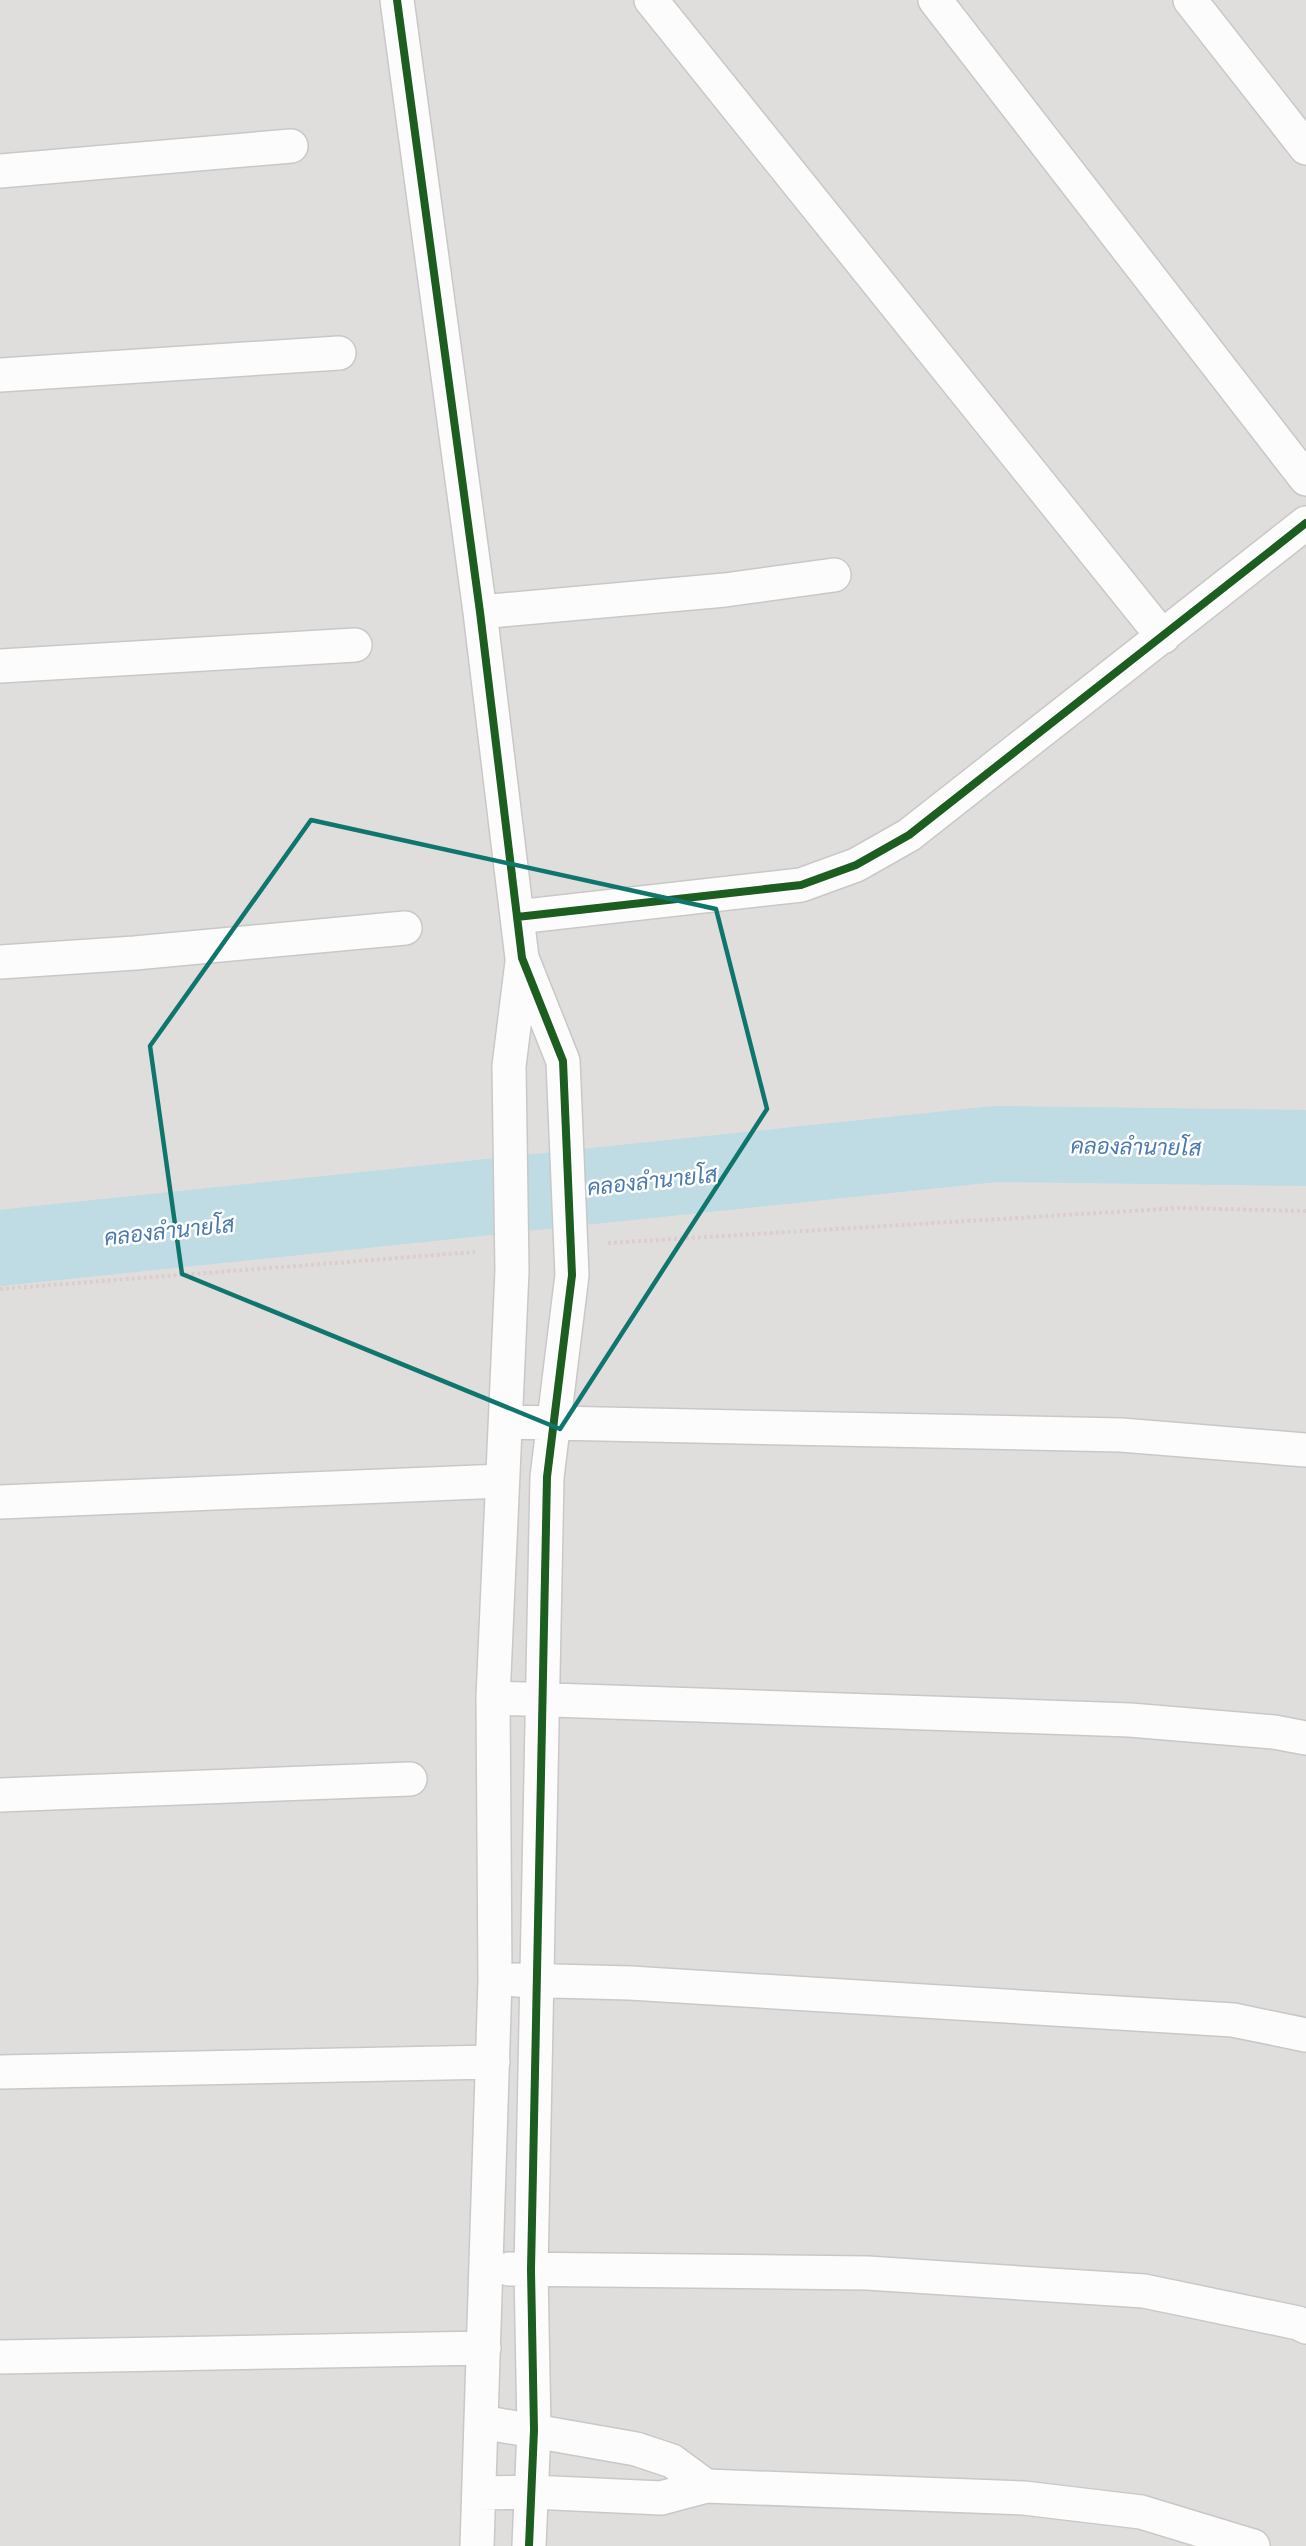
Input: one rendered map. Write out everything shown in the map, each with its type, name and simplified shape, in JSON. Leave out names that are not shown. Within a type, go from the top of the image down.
[{"type":"street","points":[[397,0],[480,612],[522,958],[509,1066],[512,1271],[493,1698],[495,1980],[477,2546]]},
{"type":"street","points":[[651,0],[1163,637]]},
{"type":"street","points":[[935,0],[1306,479]]},
{"type":"street","points":[[1190,0],[1306,148]]},
{"type":"street","points":[[0,171],[291,146]]},
{"type":"street","points":[[0,375],[339,353]]},
{"type":"street","points":[[517,918],[801,885],[856,865],[909,835],[1306,523]]},
{"type":"street","points":[[480,612],[725,590],[834,575]]},
{"type":"street","points":[[0,666],[355,645]]},
{"type":"street","points":[[0,962],[135,953],[405,928]]},
{"type":"street","points":[[522,958],[563,1061],[572,1275],[547,1477],[531,2270],[534,2430],[529,2546]]},
{"type":"street","points":[[507,1422],[1121,1435],[1306,1450]]},
{"type":"street","points":[[0,1502],[502,1481]]},
{"type":"street","points":[[493,1698],[1130,1720],[1274,1732],[1306,1738]]},
{"type":"street","points":[[0,1795],[410,1779]]},
{"type":"street","points":[[495,1980],[630,1983],[1233,2020],[1306,2035]]},
{"type":"street","points":[[0,2072],[493,2062]]},
{"type":"street","points":[[485,2268],[867,2273],[1144,2291],[1298,2323],[1306,2327]]},
{"type":"street","points":[[0,2357],[484,2348]]},
{"type":"street","points":[[482,2422],[636,2449],[672,2461],[706,2486]]},
{"type":"street","points":[[480,2493],[532,2492],[661,2498],[706,2486],[1024,2498],[1142,2512],[1253,2546]]},
{"type":"path","points":[[606,1243],[1180,1208],[1306,1211]]},
{"type":"path","points":[[0,1289],[486,1251]]},
{"type":"highlighted area","points":[[311,820],[716,909],[767,1109],[560,1429],[182,1274],[150,1046]]},
{"type":"shaded area","points":[[0,0],[1306,0],[1306,2546],[0,2546]]},
{"type":"waterway","name":"คลองลำนายโส","points":[[0,1248],[995,1144],[1306,1148]]},
{"type":"cycle path","points":[[397,0],[480,612],[522,958],[563,1061],[572,1275],[547,1477],[531,2270],[534,2430],[529,2546]]},
{"type":"cycle path","points":[[517,917],[801,885],[856,865],[909,835],[1306,523]]}]
